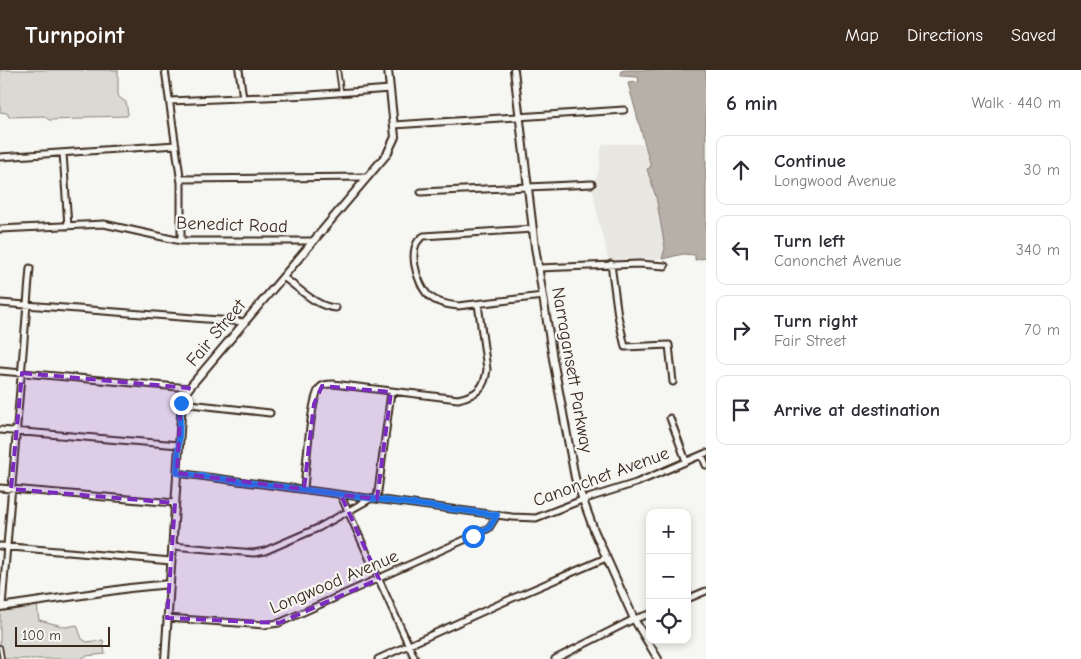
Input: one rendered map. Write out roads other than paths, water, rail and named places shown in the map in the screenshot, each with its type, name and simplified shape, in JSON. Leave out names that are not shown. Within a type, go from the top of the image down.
[{"type":"street","points":[[165,70],[180,179],[181,240]]},
{"type":"street","points":[[239,70],[243,98]]},
{"type":"street","name":"Fair Street","points":[[165,659],[181,403],[189,388],[387,154],[395,137],[388,70]]},
{"type":"street","name":"Narragansett Parkway","points":[[514,70],[533,229],[572,460],[582,500],[606,558],[634,619],[658,659]]},
{"type":"street","points":[[170,101],[390,89]]},
{"type":"street","points":[[394,125],[624,110]]},
{"type":"street","points":[[0,157],[176,145]]},
{"type":"street","points":[[63,153],[68,226]]},
{"type":"street","points":[[180,179],[368,177]]},
{"type":"street","points":[[421,192],[592,184]]},
{"type":"street","name":"Benedict Road","points":[[0,229],[104,224],[181,240],[314,241]]},
{"type":"street","points":[[533,229],[426,235],[420,238],[415,251],[416,270],[421,286],[429,296],[449,306],[543,296]]},
{"type":"street","points":[[611,264],[618,316],[625,347],[669,345],[673,382]]},
{"type":"street","points":[[539,268],[611,264],[665,266]]},
{"type":"street","points":[[30,268],[18,431],[3,546],[1,606],[170,584]]},
{"type":"street","points":[[283,277],[328,308],[336,308]]},
{"type":"street","points":[[0,303],[245,322]]},
{"type":"street","points":[[304,489],[315,400],[318,389],[322,386],[328,384],[458,400],[475,394],[484,383],[487,369],[478,304]]},
{"type":"street","points":[[0,371],[189,388]]},
{"type":"street","points":[[377,499],[391,392]]},
{"type":"street","points":[[181,403],[270,413]]},
{"type":"street","points":[[670,418],[686,461]]},
{"type":"street","points":[[0,430],[179,445]]},
{"type":"street","points":[[704,454],[706,465]]},
{"type":"street","name":"Canonchet Avenue","points":[[177,473],[304,489],[341,496],[370,498],[522,518],[536,518],[636,482],[704,454]]},
{"type":"street","points":[[0,488],[175,504]]},
{"type":"street","points":[[341,496],[415,659]]},
{"type":"street","points":[[172,546],[254,553],[265,552],[318,528],[370,498]]},
{"type":"street","name":"Longwood Avenue","points":[[167,618],[258,625],[279,623],[489,528],[497,515]]},
{"type":"street","points":[[3,546],[171,561]]},
{"type":"street","points":[[378,659],[606,558]]},
{"type":"street","points":[[691,597],[706,591]]},
{"type":"street","points":[[555,659],[634,619],[646,615]]},
{"type":"street","points":[[568,653],[571,659]]},
{"type":"lane","points":[[338,70],[342,93]]},
{"type":"lane","points":[[0,647],[2,659]]}]
